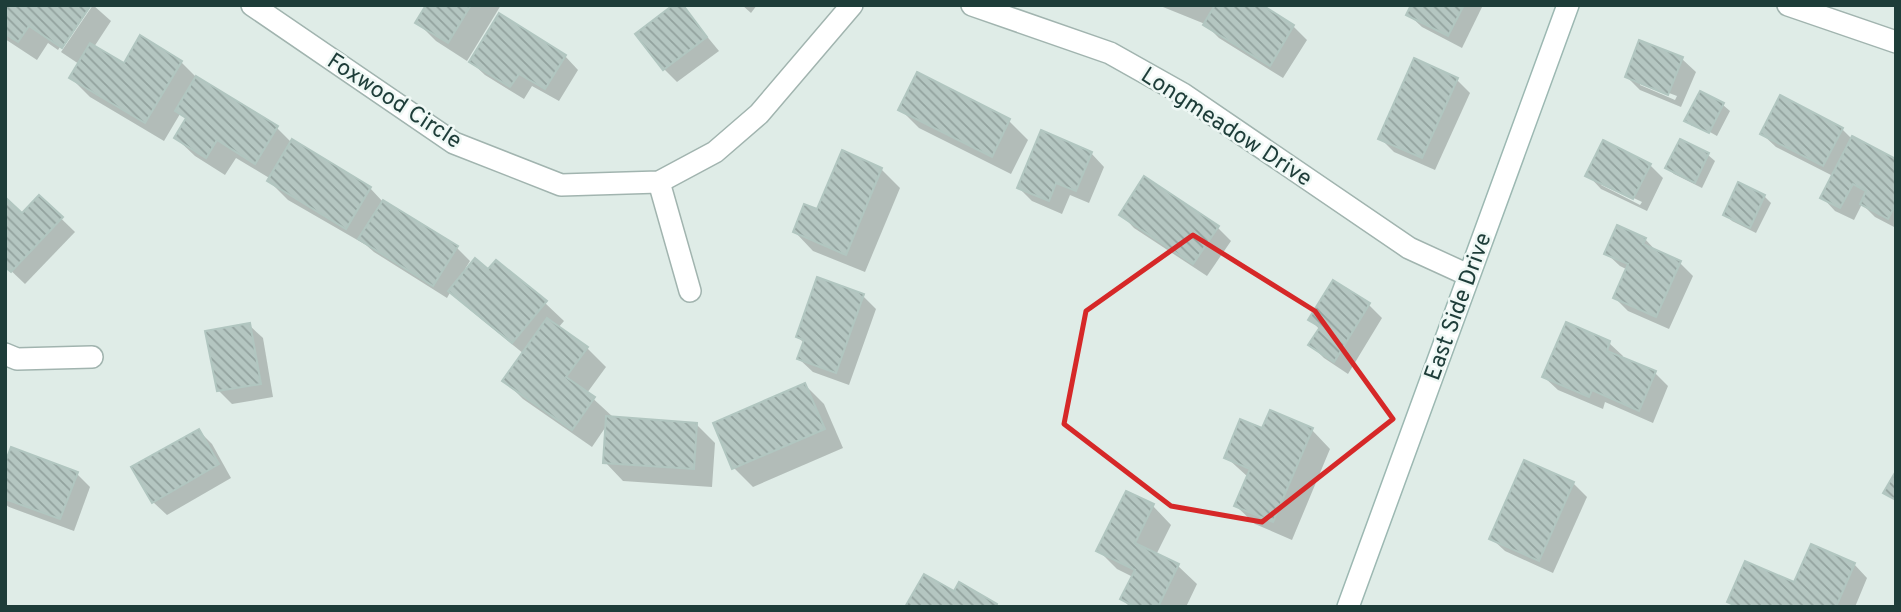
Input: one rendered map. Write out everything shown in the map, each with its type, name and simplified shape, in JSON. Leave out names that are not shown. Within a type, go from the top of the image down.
[{"type":"street","name":"Foxwood Circle","points":[[251,5],[454,142],[561,185],[659,182],[715,152],[759,114],[852,5]]},
{"type":"street","name":"Longmeadow Drive","points":[[972,5],[1110,53],[1183,94],[1409,248],[1468,275]]},
{"type":"street","name":"East Side Drive","points":[[1348,607],[1568,5]]},
{"type":"street","points":[[1788,5],[1896,43]]},
{"type":"street","points":[[659,182],[690,291]]},
{"type":"street","points":[[5,354],[17,359],[92,357]]},
{"type":"highlighted area","points":[[1193,235],[1315,311],[1393,419],[1262,522],[1171,506],[1064,424],[1086,311]]},
{"type":"building","points":[[5,5],[91,5],[62,48],[29,26],[18,42],[5,34]]},
{"type":"building","points":[[426,5],[471,5],[448,43],[415,23]]},
{"type":"building","points":[[673,5],[683,5],[707,37],[663,70],[635,34]]},
{"type":"building","points":[[1215,5],[1262,5],[1294,25],[1270,66],[1203,25]]},
{"type":"building","points":[[1411,5],[1464,5],[1448,36],[1406,15]]},
{"type":"building","points":[[499,13],[566,55],[545,89],[519,74],[510,87],[469,62]]},
{"type":"building","points":[[140,35],[182,61],[145,123],[69,78],[90,43],[124,63]]},
{"type":"building","points":[[1639,40],[1683,57],[1668,95],[1625,77]]},
{"type":"building","points":[[1414,58],[1458,78],[1422,158],[1378,139]]},
{"type":"building","points":[[917,72],[1010,119],[992,157],[898,110]]},
{"type":"building","points":[[196,76],[278,126],[255,164],[217,140],[206,158],[174,138],[186,118],[175,111]]},
{"type":"building","points":[[1700,91],[1724,103],[1709,133],[1684,121]]},
{"type":"building","points":[[1780,95],[1843,128],[1823,166],[1760,134]]},
{"type":"building","points":[[1041,130],[1092,152],[1076,191],[1056,183],[1049,201],[1017,188]]},
{"type":"building","points":[[1852,136],[1896,159],[1896,204],[1888,219],[1860,204],[1866,191],[1853,184],[1840,208],[1820,198]]},
{"type":"building","points":[[292,139],[371,187],[346,229],[267,181]]},
{"type":"building","points":[[1680,139],[1709,153],[1695,183],[1665,168]]},
{"type":"building","points":[[1603,140],[1651,164],[1633,199],[1585,176]]},
{"type":"building","points":[[842,150],[882,168],[846,255],[793,232],[804,204],[817,209]]},
{"type":"building","points":[[1144,176],[1219,226],[1193,264],[1119,215]]},
{"type":"building","points":[[1738,182],[1765,195],[1750,228],[1723,215]]},
{"type":"building","points":[[39,195],[63,217],[11,272],[5,267],[5,197],[22,213]]},
{"type":"building","points":[[383,200],[458,246],[433,286],[358,239]]},
{"type":"building","points":[[1617,225],[1646,238],[1643,244],[1681,261],[1656,317],[1613,298],[1628,264],[1604,254]]},
{"type":"building","points":[[475,258],[488,269],[496,260],[547,301],[512,343],[448,291]]},
{"type":"building","points":[[817,277],[864,294],[836,373],[797,359],[804,340],[796,337]]},
{"type":"building","points":[[1333,280],[1370,303],[1334,362],[1308,345],[1320,327],[1308,320]]},
{"type":"building","points":[[547,318],[588,347],[566,377],[595,397],[572,430],[502,381]]},
{"type":"building","points":[[1566,322],[1610,341],[1607,351],[1656,371],[1639,411],[1592,390],[1589,397],[1542,377]]},
{"type":"building","points":[[250,323],[261,384],[217,391],[205,331]]},
{"type":"building","points":[[805,383],[825,429],[732,469],[713,423]]},
{"type":"building","points":[[1270,410],[1313,428],[1273,522],[1234,506],[1250,469],[1224,458],[1240,419],[1262,428]]},
{"type":"building","points":[[606,416],[697,423],[694,469],[603,463]]},
{"type":"building","points":[[199,429],[219,464],[152,503],[131,467]]},
{"type":"building","points":[[11,447],[78,472],[60,519],[5,499],[5,463]]},
{"type":"building","points":[[1524,460],[1574,482],[1539,561],[1489,539]]},
{"type":"building","points":[[1896,471],[1896,500],[1883,493]]},
{"type":"building","points":[[1126,491],[1154,504],[1135,543],[1179,564],[1158,607],[1135,607],[1120,599],[1135,570],[1096,551]]},
{"type":"building","points":[[1811,544],[1855,563],[1836,607],[1738,607],[1727,602],[1745,561],[1794,582]]},
{"type":"building","points":[[924,574],[954,591],[959,582],[997,604],[996,607],[905,607]]}]
